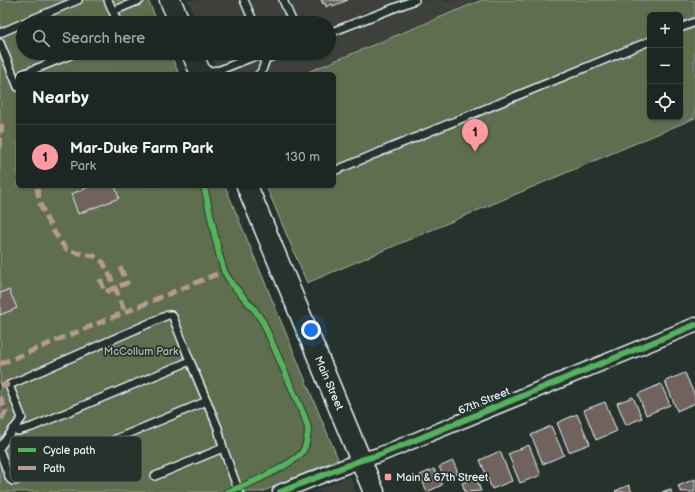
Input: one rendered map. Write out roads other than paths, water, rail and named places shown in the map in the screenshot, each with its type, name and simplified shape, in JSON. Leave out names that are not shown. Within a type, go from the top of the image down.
[{"type":"main road","points":[[170,0],[177,16]]},
{"type":"main road","name":"Main Street","points":[[248,188],[374,492]]},
{"type":"street","name":"67th Street","points":[[280,492],[361,460],[379,455],[695,325]]},
{"type":"lane","points":[[40,16],[78,0]]},
{"type":"lane","points":[[108,0],[114,16]]},
{"type":"lane","points":[[112,11],[140,0]]},
{"type":"lane","points":[[244,0],[251,16]]},
{"type":"lane","points":[[283,0],[290,16]]},
{"type":"lane","points":[[336,30],[401,2],[415,0]]},
{"type":"lane","points":[[683,27],[695,22]]},
{"type":"lane","points":[[0,33],[16,26]]},
{"type":"lane","points":[[336,170],[647,42]]},
{"type":"lane","points":[[0,43],[16,77]]},
{"type":"lane","points":[[28,72],[58,60]]},
{"type":"lane","points":[[197,65],[210,71],[220,70],[245,60]]},
{"type":"lane","points":[[261,72],[266,60]]},
{"type":"lane","points":[[0,447],[22,418],[9,385],[171,315],[218,428],[223,448],[239,492]]},
{"type":"lane","points":[[13,429],[18,431],[24,430],[190,361]]},
{"type":"lane","points":[[123,436],[207,401]]},
{"type":"lane","points":[[155,476],[223,448]]},
{"type":"lane","points":[[0,452],[10,479]]},
{"type":"place","name":"Mar-Duke Farm Park","points":[[475,152]]},
{"type":"place","name":"Main & 67th Street","points":[[388,477]]},
{"type":"park label","name":"McCollum Park","points":[[141,351]]}]
